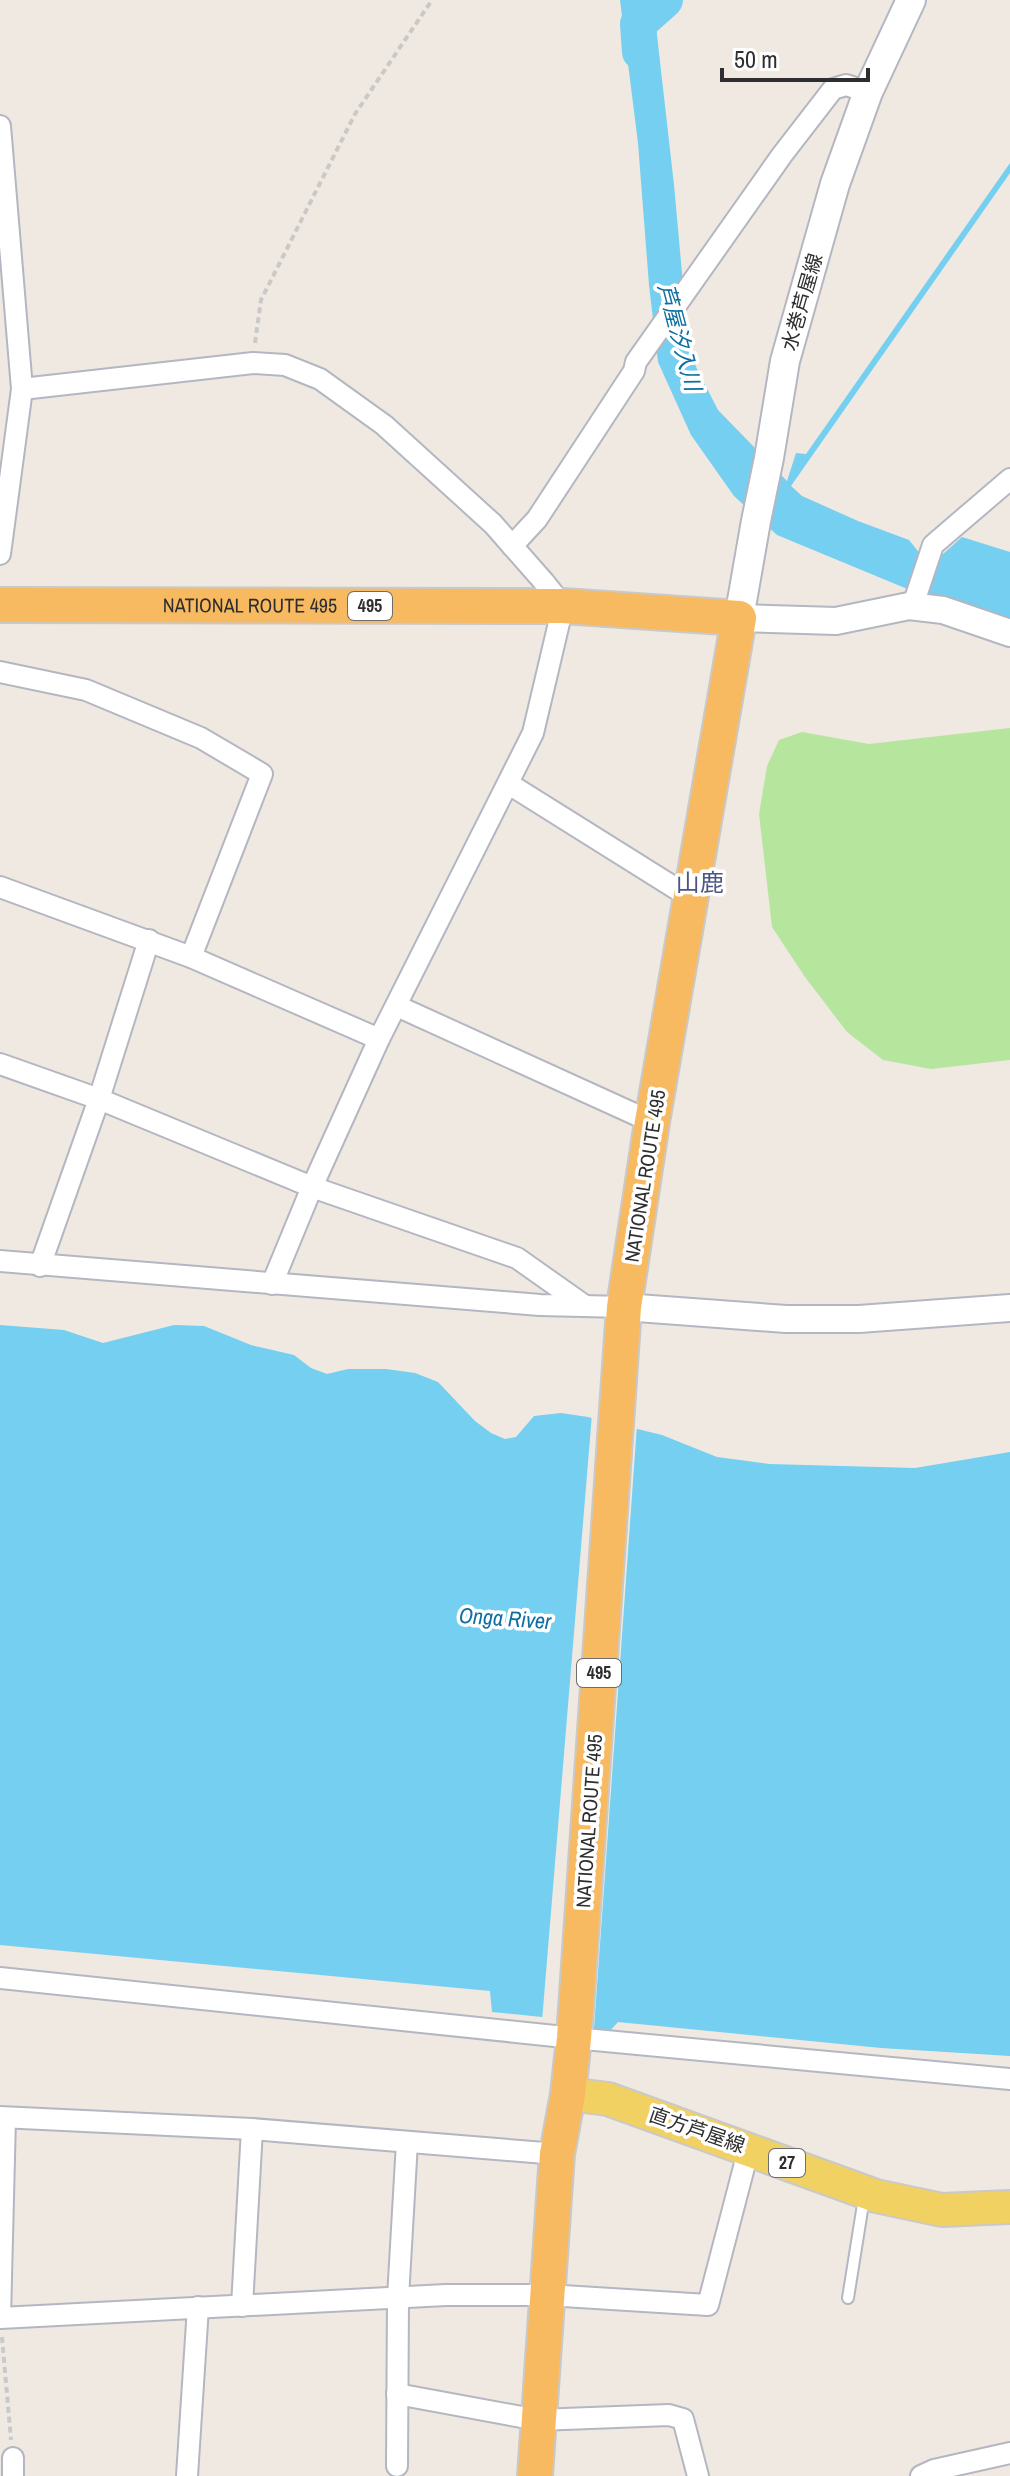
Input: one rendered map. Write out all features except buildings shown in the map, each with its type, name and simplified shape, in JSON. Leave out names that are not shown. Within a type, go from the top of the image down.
[{"type":"highway","name":"NATIONAL ROUTE 495","points":[[0,605],[563,606],[739,618],[652,1122],[624,1307],[574,2038],[557,2154],[535,2476]]},
{"type":"main road","name":"水巻芦屋線","points":[[739,618],[785,361],[835,184],[868,92],[911,0]]},
{"type":"main road","name":"直方芦屋線","points":[[568,2094],[608,2099],[865,2192],[942,2210],[1010,2207]]},
{"type":"street","points":[[512,546],[537,519],[634,371],[636,362],[782,155],[833,89],[846,85],[868,92]]},
{"type":"street","points":[[0,126],[22,389],[0,554]]},
{"type":"street","points":[[22,389],[253,363],[285,365],[320,379],[384,425],[493,524],[563,606],[533,733],[379,1039],[272,1284]]},
{"type":"street","points":[[911,604],[933,545],[1010,479]]},
{"type":"street","points":[[739,618],[836,621],[911,604],[943,610],[1010,633]]},
{"type":"street","points":[[0,672],[86,690],[201,738],[262,774],[191,957]]},
{"type":"street","points":[[509,784],[691,898]]},
{"type":"street","points":[[0,887],[149,940],[379,1039]]},
{"type":"street","points":[[40,1266],[99,1099],[149,940]]},
{"type":"street","points":[[397,1006],[652,1122]]},
{"type":"street","points":[[0,1064],[99,1099],[312,1187],[517,1258],[585,1306]]},
{"type":"street","points":[[0,1261],[540,1305],[624,1307],[786,1319],[859,1319],[1010,1308]]},
{"type":"street","points":[[0,1978],[892,2070],[1010,2079]]},
{"type":"street","points":[[557,2154],[252,2129],[2,2118],[0,2318],[398,2298],[547,2295],[708,2305],[749,2148]]},
{"type":"street","points":[[242,2306],[252,2129]]},
{"type":"street","points":[[397,2466],[398,2298],[407,2142]]},
{"type":"street","points":[[187,2476],[198,2307]]},
{"type":"street","points":[[397,2394],[538,2420],[669,2415],[683,2419],[698,2476]]},
{"type":"street","points":[[921,2476],[934,2470],[1010,2453]]},
{"type":"lane","points":[[848,2298],[865,2192]]},
{"type":"path","points":[[253,363],[261,300],[355,114],[432,0]]},
{"type":"path","points":[[0,2318],[13,2467]]},
{"type":"green space","points":[[1010,728],[1010,1060],[931,1069],[883,1060],[847,1032],[772,927],[759,814],[767,766],[779,740],[802,732],[869,744]]},
{"type":"water","points":[[620,0],[653,0],[687,328],[696,367],[718,410],[787,481],[796,453],[806,454],[1010,163],[1010,173],[791,486],[802,496],[909,540],[921,555],[943,554],[962,537],[1010,552],[1010,618],[905,588],[777,535],[734,496],[691,435],[658,362],[638,143]]},
{"type":"water","name":"Onga River","points":[[0,1325],[64,1330],[103,1343],[174,1325],[204,1326],[251,1345],[294,1355],[311,1368],[327,1374],[348,1369],[415,1373],[438,1382],[475,1421],[505,1439],[516,1437],[534,1416],[561,1413],[662,1435],[717,1457],[769,1464],[915,1468],[1010,1452],[1010,2056],[881,2048],[618,2022],[596,2046],[561,2019],[492,2012],[490,1991],[0,1945]]},
{"type":"pier","points":[[592,1414],[637,1425],[593,2043],[555,2042],[557,2022],[542,2021]]},
{"type":"waterway","name":"芦屋汐入川","points":[[640,52],[638,24],[665,0]]},
{"type":"district","name":"山鹿","points":[[700,883]]}]
